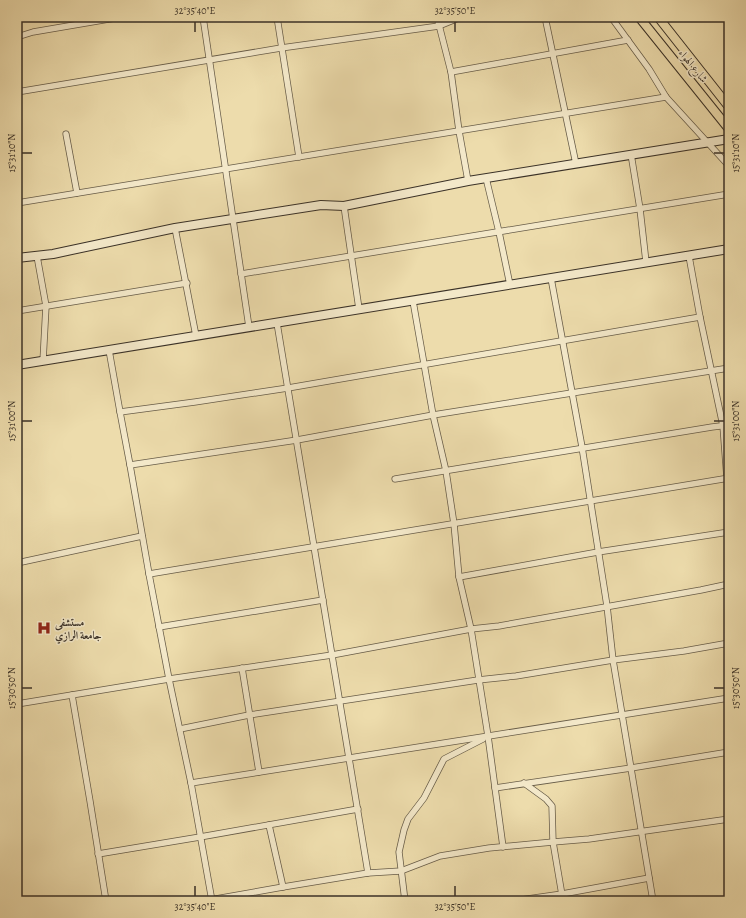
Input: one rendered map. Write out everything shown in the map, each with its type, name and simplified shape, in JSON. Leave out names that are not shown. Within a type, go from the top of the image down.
[{"type":"main road","name":"شارع الهواء","points":[[639,17],[729,129]]},
{"type":"main road","name":"شارع الهواء","points":[[658,17],[729,107]]},
{"type":"street","points":[[17,37],[33,32],[121,17]]},
{"type":"street","points":[[203,17],[249,328]]},
{"type":"street","points":[[277,17],[299,157]]},
{"type":"street","points":[[437,17],[451,72],[468,181]]},
{"type":"street","points":[[17,92],[281,48],[439,26],[461,17]]},
{"type":"street","points":[[545,17],[576,164]]},
{"type":"street","points":[[611,17],[649,69],[666,98],[729,166]]},
{"type":"street","points":[[451,72],[628,40]]},
{"type":"street","points":[[17,203],[666,98]]},
{"type":"street","points":[[66,134],[77,194]]},
{"type":"street","points":[[17,258],[53,254],[175,228],[321,205],[344,206],[468,181],[729,139]]},
{"type":"street","points":[[631,154],[640,209],[646,262]]},
{"type":"street","points":[[486,178],[510,285]]},
{"type":"street","points":[[241,274],[729,194]]},
{"type":"street","points":[[344,206],[359,309]]},
{"type":"street","points":[[175,228],[196,336]]},
{"type":"street","points":[[17,365],[729,249]]},
{"type":"street","points":[[37,256],[46,306],[43,361]]},
{"type":"street","points":[[689,256],[711,370],[726,426],[729,491]]},
{"type":"street","points":[[551,278],[582,448],[607,606],[613,660],[653,901]]},
{"type":"street","points":[[17,310],[186,283]]},
{"type":"street","points":[[413,301],[433,415],[446,471],[454,524],[459,577],[471,629],[488,736],[503,847]]},
{"type":"street","points":[[120,412],[288,388],[700,317]]},
{"type":"street","points":[[277,323],[368,873]]},
{"type":"street","points":[[109,350],[149,574],[191,783],[212,900]]},
{"type":"street","points":[[130,465],[296,440],[433,415],[729,368]]},
{"type":"street","points":[[395,479],[712,427],[726,426]]},
{"type":"street","points":[[149,574],[728,479]]},
{"type":"street","points":[[459,577],[598,552],[729,532]]},
{"type":"street","points":[[17,563],[142,536]]},
{"type":"street","points":[[17,704],[169,679],[332,655],[729,584]]},
{"type":"street","points":[[159,626],[323,600]]},
{"type":"street","points":[[180,729],[249,716],[478,680],[516,676],[729,643]]},
{"type":"street","points":[[242,668],[259,772]]},
{"type":"street","points":[[72,695],[106,901]]},
{"type":"street","points":[[191,783],[729,698]]},
{"type":"street","points":[[405,901],[399,852],[408,819],[424,798],[444,759],[488,736]]},
{"type":"street","points":[[495,788],[729,752]]},
{"type":"street","points":[[524,783],[546,799],[552,806],[553,842],[563,901]]},
{"type":"street","points":[[98,854],[358,809]]},
{"type":"street","points":[[204,901],[368,873],[401,871],[440,856],[489,848],[589,839],[729,819]]},
{"type":"street","points":[[269,825],[283,887]]},
{"type":"street","points":[[513,901],[562,894],[649,878]]},
{"type":"place","name":"مستشفى جامعة الرازي","points":[[44,628]]}]
